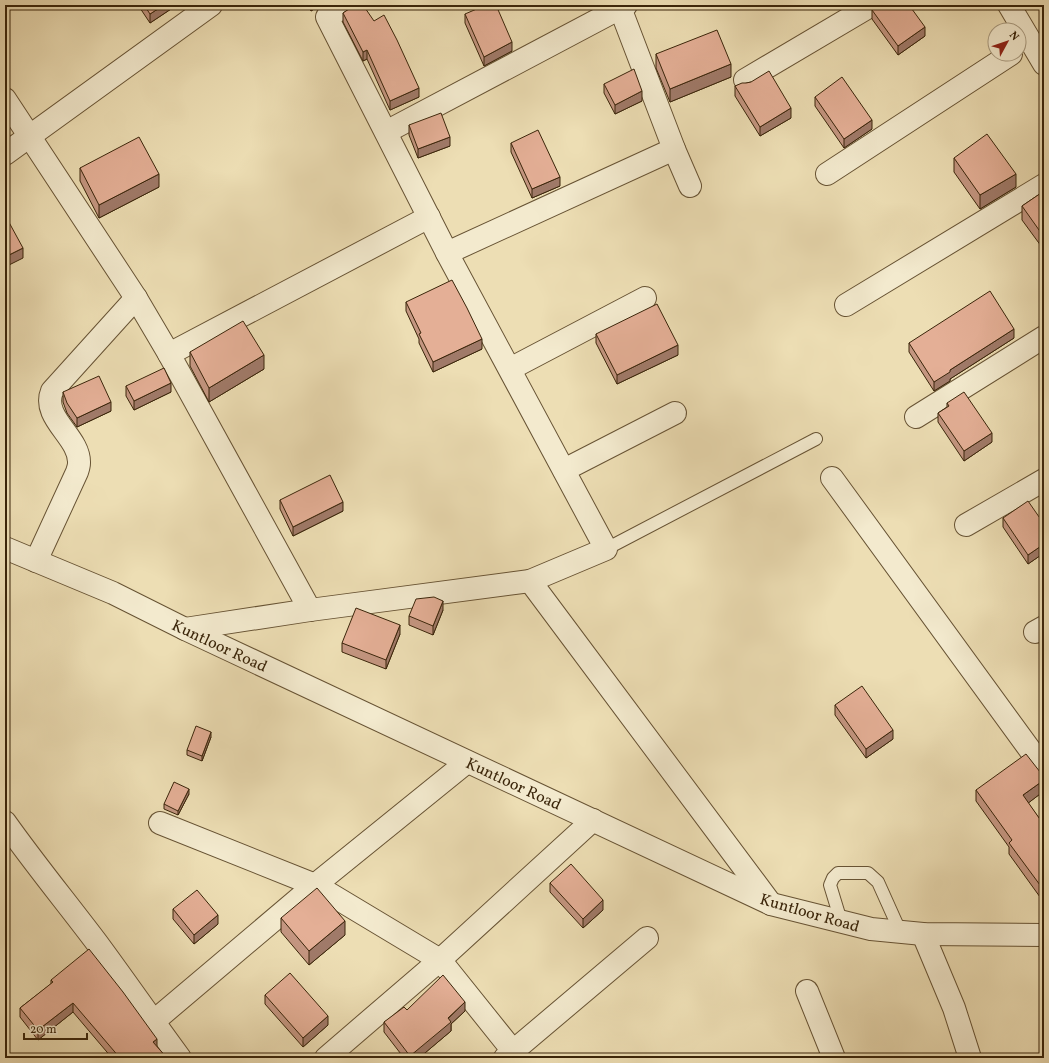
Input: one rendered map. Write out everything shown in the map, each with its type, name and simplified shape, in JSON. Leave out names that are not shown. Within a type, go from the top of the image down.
[{"type":"street","points":[[5,154],[211,5]]},
{"type":"street","points":[[185,629],[310,610],[530,581],[606,549],[429,217],[327,17],[347,5]]},
{"type":"street","points":[[745,80],[872,5]]},
{"type":"street","points":[[1009,5],[1044,64]]},
{"type":"street","points":[[386,132],[622,6],[674,149],[690,186]]},
{"type":"street","points":[[827,174],[999,62]]},
{"type":"street","points":[[5,99],[136,298],[169,354],[310,610]]},
{"type":"street","points":[[448,253],[674,149]]},
{"type":"street","points":[[846,305],[1044,185]]},
{"type":"street","points":[[169,354],[429,217]]},
{"type":"street","points":[[36,561],[77,472],[79,462],[75,448],[53,414],[50,395],[57,385],[136,298]]},
{"type":"street","points":[[510,369],[644,298]]},
{"type":"street","points":[[916,418],[1044,337]]},
{"type":"street","points":[[564,470],[675,413]]},
{"type":"street","points":[[832,478],[1044,769]]},
{"type":"street","points":[[966,525],[1044,480]]},
{"type":"street","name":"Kuntloor Road","points":[[5,548],[113,593],[185,629],[771,904],[871,929],[923,934],[1044,935]]},
{"type":"street","points":[[530,581],[771,904]]},
{"type":"street","points":[[153,1022],[315,885],[467,762]]},
{"type":"street","points":[[326,1058],[440,960],[593,820]]},
{"type":"street","points":[[5,822],[27,853],[97,943],[180,1058]]},
{"type":"street","points":[[160,823],[315,885],[440,960],[509,1055],[647,938]]},
{"type":"street","points":[[923,934],[954,1008],[970,1058]]},
{"type":"street","points":[[807,991],[834,1058]]},
{"type":"lane","points":[[606,549],[816,439]]},
{"type":"lane","points":[[841,921],[830,886],[833,878],[838,873],[868,873],[878,882],[900,932]]},
{"type":"building","points":[[144,5],[164,5],[150,14]]},
{"type":"building","points":[[355,5],[363,5],[374,21],[384,15],[419,88],[390,101],[367,50],[363,52],[343,13]]},
{"type":"building","points":[[486,5],[496,5],[512,42],[484,57],[465,14]]},
{"type":"building","points":[[880,5],[909,5],[925,27],[898,46],[872,10]]},
{"type":"building","points":[[717,30],[731,64],[670,89],[656,54]]},
{"type":"building","points":[[634,69],[642,91],[615,105],[604,84]]},
{"type":"building","points":[[769,71],[791,108],[760,127],[735,86],[742,83],[751,82]]},
{"type":"building","points":[[842,77],[872,120],[844,139],[815,97]]},
{"type":"building","points":[[441,113],[450,137],[418,149],[409,125]]},
{"type":"building","points":[[538,130],[560,177],[532,189],[511,143]]},
{"type":"building","points":[[987,134],[1016,174],[980,195],[954,158]]},
{"type":"building","points":[[139,137],[159,174],[99,205],[80,168]]},
{"type":"building","points":[[1044,191],[1044,237],[1022,206]]},
{"type":"building","points":[[5,215],[23,248],[5,257]]},
{"type":"building","points":[[452,280],[482,339],[433,362],[419,334],[421,333],[406,302]]},
{"type":"building","points":[[990,291],[1014,329],[934,382],[909,343]]},
{"type":"building","points":[[657,304],[678,345],[617,375],[596,334]]},
{"type":"building","points":[[243,321],[264,355],[209,388],[190,352]]},
{"type":"building","points":[[164,368],[171,383],[134,401],[126,386]]},
{"type":"building","points":[[99,376],[111,402],[77,418],[67,403],[63,392]]},
{"type":"building","points":[[964,392],[992,433],[964,451],[938,413],[949,406],[947,403]]},
{"type":"building","points":[[330,475],[343,502],[293,527],[280,500]]},
{"type":"building","points":[[1028,501],[1044,524],[1044,544],[1028,555],[1003,518]]},
{"type":"building","points":[[434,597],[443,601],[433,626],[409,616],[416,599]]},
{"type":"building","points":[[356,608],[400,625],[386,660],[342,643]]},
{"type":"building","points":[[862,686],[893,730],[866,749],[835,705]]},
{"type":"building","points":[[196,726],[211,732],[202,756],[187,750]]},
{"type":"building","points":[[1026,754],[1044,777],[1044,780],[1023,795],[1044,825],[1044,882],[1040,885],[1009,843],[1012,840],[976,790]]},
{"type":"building","points":[[174,782],[189,789],[178,811],[164,804]]},
{"type":"building","points":[[571,864],[603,900],[583,919],[550,883]]},
{"type":"building","points":[[317,888],[345,921],[309,951],[281,918]]},
{"type":"building","points":[[197,890],[218,915],[194,935],[173,909]]},
{"type":"building","points":[[89,949],[123,992],[157,1039],[153,1042],[167,1058],[120,1058],[73,1003],[38,1030],[20,1008],[53,982],[51,980]]},
{"type":"building","points":[[290,973],[328,1016],[303,1038],[265,995]]},
{"type":"building","points":[[443,975],[465,1002],[448,1018],[451,1022],[410,1056],[384,1022],[404,1007],[407,1010]]}]
